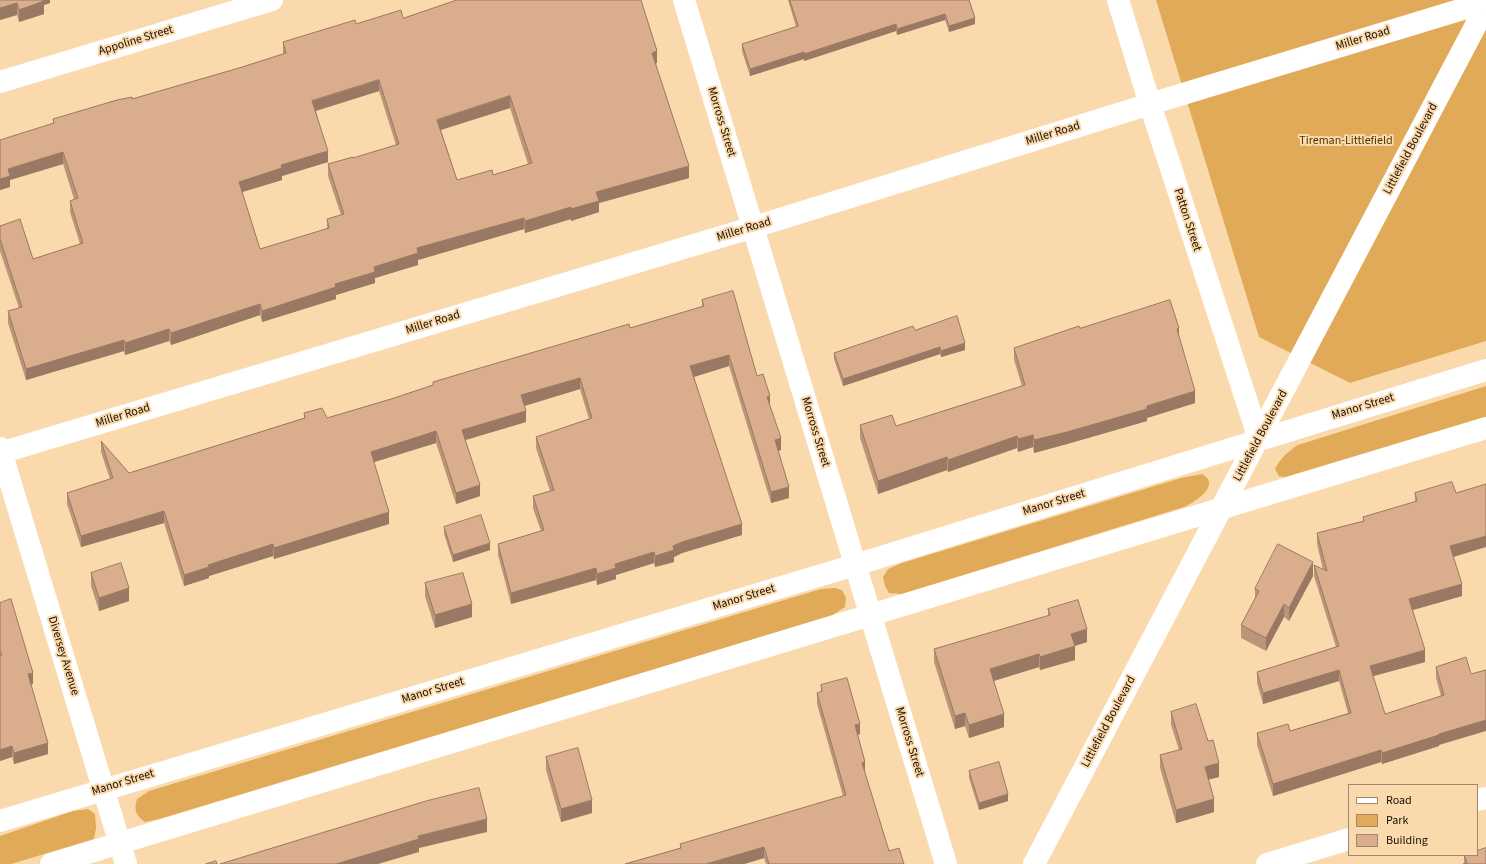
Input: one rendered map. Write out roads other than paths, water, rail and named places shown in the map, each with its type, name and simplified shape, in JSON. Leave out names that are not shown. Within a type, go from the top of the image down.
[{"type":"street","name":"Appoline Street","points":[[0,82],[272,0]]},
{"type":"street","name":"Morross Street","points":[[684,0],[946,864]]},
{"type":"street","name":"Patton Street","points":[[1118,0],[1150,104],[1259,439]]},
{"type":"street","name":"Miller Road","points":[[0,451],[754,227],[1150,104],[1486,2]]},
{"type":"street","name":"Littlefield Boulevard","points":[[1034,864],[1486,6]]},
{"type":"street","name":"Manor Street","points":[[0,821],[855,565],[1486,370]]},
{"type":"street","points":[[51,864],[1486,428]]},
{"type":"street","name":"Diversey Avenue","points":[[0,451],[126,864]]},
{"type":"street","points":[[1267,864],[1348,839]]},
{"type":"park label","name":"Tireman-Littlefield","points":[[1346,141]]}]
